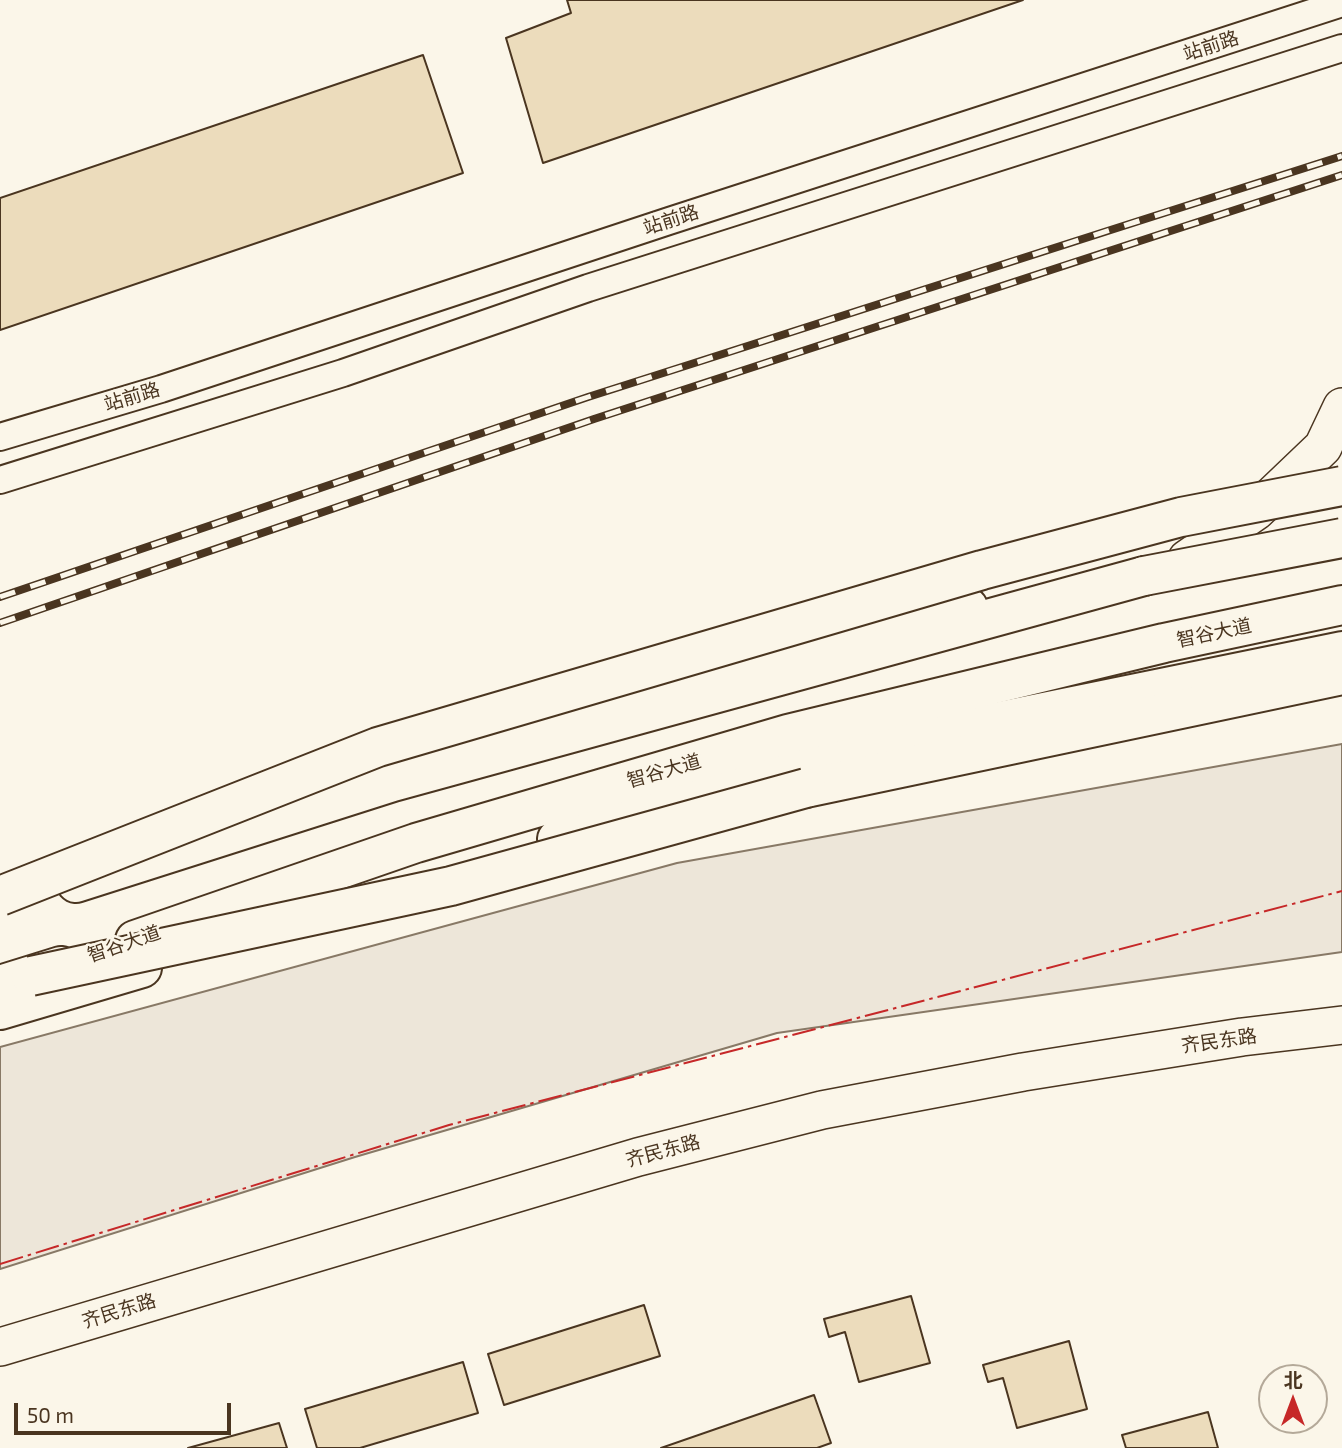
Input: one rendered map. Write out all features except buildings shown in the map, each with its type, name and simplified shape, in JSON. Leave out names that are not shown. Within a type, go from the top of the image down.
[{"type":"main road","points":[[0,896],[378,747],[982,570],[1181,517],[1342,485]]},
{"type":"main road","points":[[0,878],[788,647],[1187,559],[1342,539]]},
{"type":"main road","points":[[0,907],[393,782],[789,672],[1144,576],[1342,539]]},
{"type":"main road","name":"智谷大道","points":[[16,981],[416,844],[788,734],[1164,643],[1342,605]]},
{"type":"main road","name":"智谷大道","points":[[0,1010],[246,937],[799,762],[1342,651]]},
{"type":"main road","points":[[16,981],[451,887],[806,788],[1342,675]]},
{"type":"main road","points":[[806,788],[1342,699]]},
{"type":"street","name":"站前路","points":[[0,437],[161,388],[1342,4]]},
{"type":"street","name":"站前路","points":[[0,480],[342,373],[588,288],[1342,48]]},
{"type":"street","points":[[1187,559],[1256,511],[1323,447],[1342,407]]},
{"type":"street","name":"齐民东路","points":[[0,1347],[638,1157],[822,1110],[1023,1072],[1241,1037],[1342,1025]]},
{"type":"shaded area","points":[[1342,744],[1342,952],[777,1033],[355,1157],[0,1269],[0,1047],[677,863]]},
{"type":"railway","points":[[0,597],[588,397],[1342,156]]},
{"type":"railway","points":[[0,623],[594,419],[1342,175]]},
{"type":"power","points":[[0,1264],[449,1125],[1342,891]]}]
